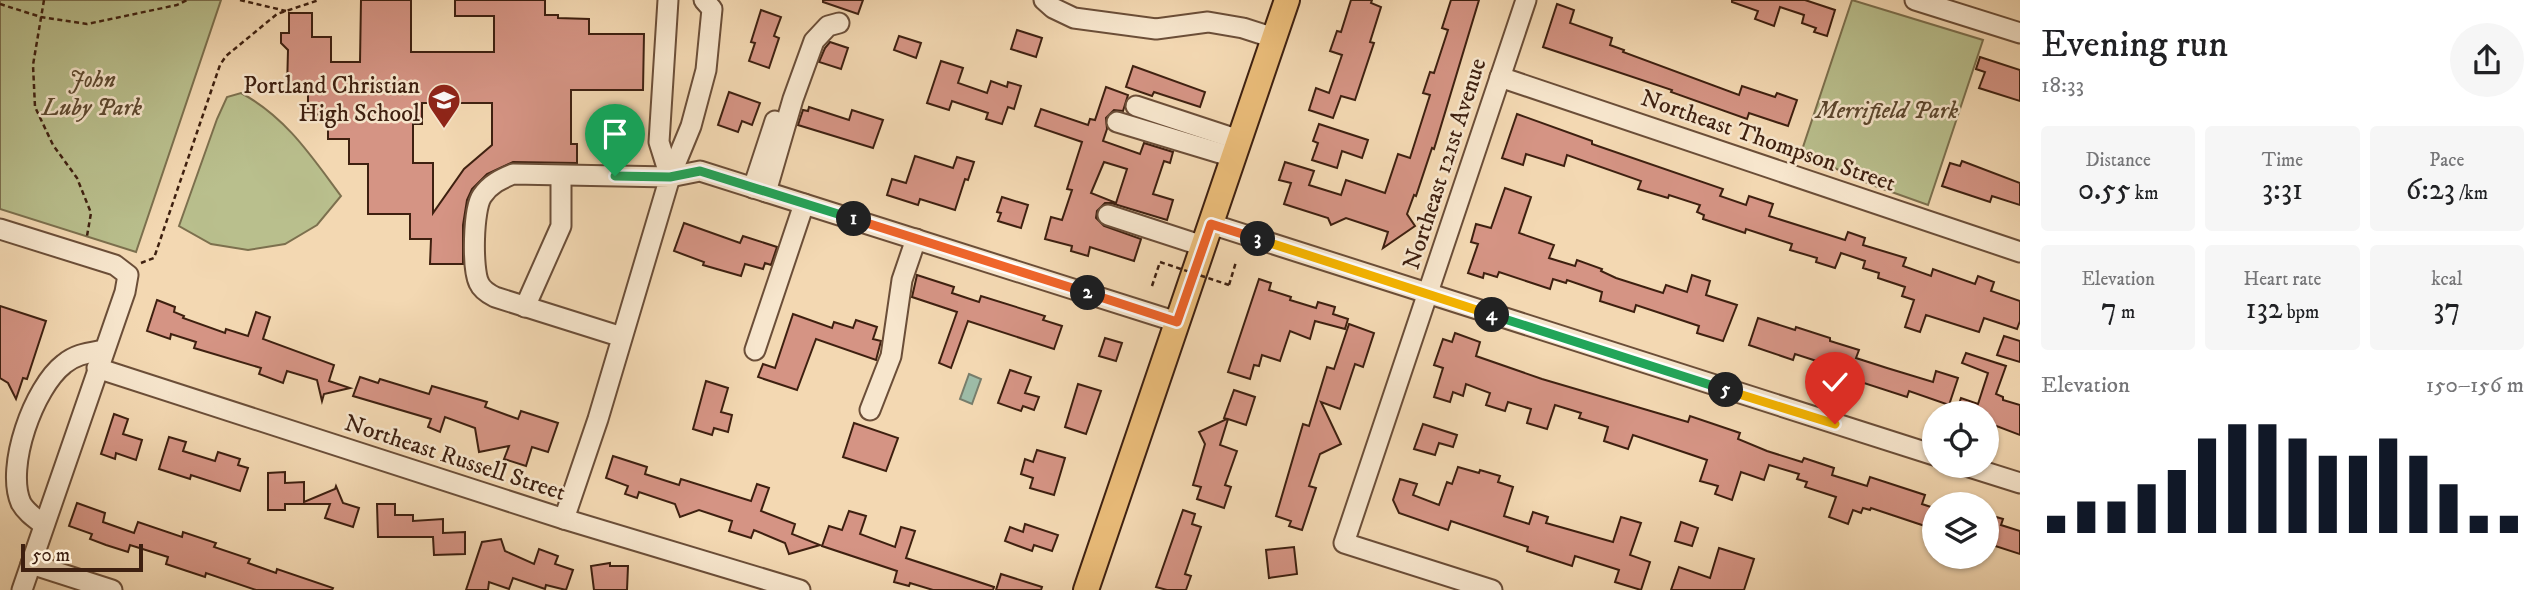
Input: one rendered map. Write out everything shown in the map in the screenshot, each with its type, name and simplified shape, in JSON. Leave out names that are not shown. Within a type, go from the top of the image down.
[{"type":"main road","points":[[1086,590],[1287,0]]},
{"type":"street","points":[[668,0],[659,142],[670,177]]},
{"type":"street","points":[[564,519],[597,423],[670,177],[691,126],[706,70],[712,9],[704,0]]},
{"type":"street","points":[[1044,0],[1052,8],[1074,18],[1156,29],[1208,22],[1243,28],[1273,38]]},
{"type":"street","name":"Northeast 121st Avenue","points":[[1492,590],[1344,543],[1526,0]]},
{"type":"street","points":[[1915,0],[2020,33]]},
{"type":"street","points":[[760,190],[814,41],[828,26],[839,23]]},
{"type":"street","points":[[760,190],[800,43]]},
{"type":"street","name":"Northeast Thompson Street","points":[[1500,77],[2020,252]]},
{"type":"street","points":[[1136,106],[1236,149]]},
{"type":"street","points":[[1117,122],[1236,149]]},
{"type":"street","points":[[622,337],[489,294],[479,285],[476,273],[477,211],[481,197],[496,181],[513,174],[670,177],[700,171],[1177,322]]},
{"type":"street","points":[[526,307],[561,226],[561,176]]},
{"type":"street","points":[[755,350],[804,204]]},
{"type":"street","points":[[1108,215],[1207,235],[1427,295],[1922,451]]},
{"type":"street","points":[[0,229],[115,265],[128,275],[22,590]]},
{"type":"street","points":[[870,410],[891,356],[902,280],[916,239]]},
{"type":"street","points":[[44,525],[25,510],[19,499],[17,475],[20,445],[29,417],[47,381],[62,365],[79,354],[100,360]]},
{"type":"street","name":"Northeast Russell Street","points":[[100,360],[564,519],[800,590]]},
{"type":"street","points":[[1999,476],[2020,482]]},
{"type":"street","points":[[31,564],[112,590]]},
{"type":"path","points":[[44,0],[33,65],[35,107],[53,145],[77,178],[91,213],[84,256]]},
{"type":"path","points":[[0,4],[41,17],[87,24],[177,5],[187,0]]},
{"type":"path","points":[[240,0],[286,10]]},
{"type":"path","points":[[128,275],[142,261],[154,258],[220,65],[277,14],[319,0]]},
{"type":"path","points":[[1152,286],[1160,262],[1229,285],[1236,262]]},
{"type":"green space","name":"John Luby Park","points":[[0,0],[221,0],[136,252],[0,209]]},
{"type":"green space","name":"Merrifield Park","points":[[1852,0],[1983,40],[1928,205],[1872,185],[1801,153]]},
{"type":"green space","points":[[241,93],[285,126],[341,196],[317,225],[285,244],[248,250],[211,244],[179,226],[227,97]]},
{"type":"shaded area","points":[[969,374],[981,379],[972,404],[960,399]]},
{"type":"building","points":[[361,0],[411,0],[411,52],[494,52],[494,16],[455,16],[455,0],[545,0],[545,15],[589,19],[589,34],[644,34],[643,90],[571,90],[571,144],[577,144],[577,163],[513,162],[487,174],[472,189],[467,200],[463,225],[463,264],[430,264],[431,239],[410,239],[410,214],[368,214],[368,164],[349,164],[349,139],[328,139],[328,115],[308,114],[308,89],[287,89],[288,50],[281,43],[281,33],[289,33],[289,13],[312,13],[312,37],[331,37],[331,62],[360,62]],"holes":[[[422,103],[492,103],[492,145],[464,169],[433,213],[433,163],[413,163],[413,124],[422,124]]]},
{"type":"building","points":[[823,0],[863,0],[858,14]]},
{"type":"building","points":[[1351,0],[1372,0],[1371,3],[1381,7],[1370,42],[1374,43],[1355,100],[1341,96],[1333,118],[1309,110],[1316,88],[1329,93],[1342,55],[1330,51],[1337,31],[1341,32]]},
{"type":"building","points":[[1451,0],[1479,0],[1434,149],[1432,148],[1407,214],[1415,226],[1383,248],[1388,232],[1346,218],[1331,225],[1328,218],[1284,204],[1291,183],[1279,180],[1285,162],[1314,171],[1309,185],[1341,195],[1346,180],[1385,193],[1398,154],[1410,158],[1430,95],[1423,93],[1430,72],[1434,73],[1448,30],[1442,28]]},
{"type":"building","points":[[1732,0],[1805,0],[1835,10],[1827,36],[1814,32],[1816,28],[1802,23],[1804,15],[1780,7],[1774,26],[1755,19],[1758,11]]},
{"type":"building","points":[[1557,4],[1574,10],[1570,23],[1612,38],[1610,45],[1624,50],[1623,52],[1739,95],[1742,86],[1775,97],[1777,93],[1797,100],[1788,126],[1749,113],[1747,119],[1671,92],[1672,90],[1543,47]]},
{"type":"building","points":[[761,10],[781,17],[774,36],[779,38],[769,68],[749,61],[755,43],[751,42]]},
{"type":"building","points":[[1017,30],[1042,38],[1036,57],[1011,49]]},
{"type":"building","points":[[899,36],[921,43],[916,58],[894,50]]},
{"type":"building","points":[[830,42],[848,48],[841,69],[819,62]]},
{"type":"building","points":[[1980,57],[2020,70],[2020,101],[1979,88],[1985,72],[1976,69]]},
{"type":"building","points":[[941,61],[963,68],[958,83],[987,93],[991,81],[1007,87],[1008,82],[1021,86],[1014,109],[1008,107],[1002,124],[986,119],[988,113],[952,101],[949,110],[927,103]]},
{"type":"building","points":[[1133,66],[1205,92],[1200,107],[1154,92],[1152,96],[1126,87]]},
{"type":"building","points":[[1106,87],[1128,95],[1123,111],[1114,110],[1106,118],[1107,129],[1103,141],[1140,154],[1144,143],[1173,152],[1170,163],[1164,161],[1153,194],[1173,200],[1167,220],[1111,203],[1105,203],[1097,211],[1096,218],[1104,226],[1141,239],[1134,261],[1090,247],[1088,256],[1071,251],[1072,246],[1045,239],[1051,217],[1062,220],[1072,190],[1067,189],[1082,142],[1035,126],[1041,109],[1088,125],[1090,119],[1095,120]],"holes":[[[1104,162],[1127,169],[1116,203],[1091,193]]]},
{"type":"building","points":[[729,92],[760,103],[752,125],[742,121],[738,132],[718,125]]},
{"type":"building","points":[[809,107],[849,120],[852,110],[883,120],[873,148],[798,125],[803,110],[808,111]]},
{"type":"building","points":[[1517,114],[1592,141],[1592,144],[1723,189],[1720,196],[1746,205],[1749,196],[1773,204],[1769,216],[1845,240],[1848,232],[1865,238],[1863,245],[1906,258],[1903,266],[1931,276],[1933,269],[1975,284],[1978,276],[1994,282],[1991,291],[2020,301],[2020,321],[2017,329],[1984,318],[1979,332],[1926,315],[1920,332],[1905,327],[1914,300],[1902,296],[1905,287],[1878,278],[1879,273],[1863,268],[1865,261],[1841,253],[1835,268],[1816,262],[1817,258],[1790,250],[1792,244],[1746,229],[1745,233],[1703,219],[1704,215],[1697,212],[1700,205],[1638,189],[1641,181],[1567,155],[1564,166],[1526,154],[1523,165],[1502,158]]},
{"type":"building","points":[[1319,124],[1368,140],[1362,158],[1342,151],[1337,168],[1312,160],[1318,143],[1313,141]]},
{"type":"building","points":[[915,156],[953,168],[957,157],[974,162],[968,180],[965,179],[955,210],[920,199],[918,205],[887,195],[892,179],[906,183]]},
{"type":"building","points":[[1962,161],[2020,183],[2020,205],[1992,196],[1990,202],[1942,186],[1950,163],[1960,166]]},
{"type":"building","points":[[1505,188],[1531,197],[1519,233],[1554,245],[1549,258],[1575,266],[1577,260],[1602,269],[1601,271],[1616,278],[1663,293],[1666,285],[1687,292],[1692,275],[1710,281],[1706,295],[1737,305],[1723,341],[1697,333],[1699,326],[1636,305],[1634,312],[1600,301],[1602,292],[1567,280],[1566,283],[1553,279],[1550,289],[1499,272],[1497,277],[1484,273],[1483,278],[1468,273],[1478,244],[1471,242],[1476,224],[1491,228]]},
{"type":"building","points":[[1002,197],[1028,205],[1021,228],[998,221],[1001,213],[997,212]]},
{"type":"building","points":[[684,223],[740,243],[743,236],[777,247],[771,265],[765,263],[763,269],[745,264],[741,276],[703,265],[704,262],[674,251]]},
{"type":"building","points":[[917,275],[954,287],[952,293],[979,302],[981,296],[1045,316],[1043,320],[1062,326],[1054,349],[968,321],[951,368],[939,363],[957,312],[912,297]]},
{"type":"building","points":[[1259,279],[1271,283],[1269,290],[1291,297],[1290,300],[1316,308],[1318,302],[1335,307],[1333,314],[1348,319],[1345,329],[1315,321],[1310,339],[1290,331],[1280,361],[1262,355],[1259,366],[1254,365],[1250,379],[1228,372]]},
{"type":"building","points":[[157,300],[175,307],[174,312],[184,316],[183,318],[225,333],[226,329],[248,336],[256,312],[270,317],[263,339],[334,365],[329,381],[350,388],[324,394],[322,401],[317,380],[287,371],[283,383],[259,374],[261,368],[194,348],[196,342],[171,334],[170,339],[147,331]]},
{"type":"building","points":[[0,306],[46,321],[27,379],[23,378],[16,399],[8,383],[0,378]]},
{"type":"building","points":[[793,314],[832,328],[834,322],[853,328],[856,320],[877,327],[873,339],[881,341],[876,360],[816,339],[797,390],[758,377],[763,364],[775,368]]},
{"type":"building","points":[[1758,318],[1830,338],[1830,341],[1859,350],[1856,358],[1933,382],[1936,371],[1958,378],[1950,401],[1938,401],[1909,391],[1907,397],[1861,382],[1860,387],[1825,376],[1829,365],[1795,354],[1793,360],[1749,345]]},
{"type":"building","points":[[1349,324],[1374,333],[1363,367],[1355,364],[1340,409],[1321,402],[1341,444],[1320,454],[1309,486],[1316,488],[1302,530],[1289,526],[1291,521],[1276,516],[1303,424],[1309,426],[1327,367],[1334,369]]},
{"type":"building","points":[[1455,333],[1480,342],[1476,356],[1542,379],[1688,422],[1690,416],[1740,433],[1738,439],[1767,451],[1802,462],[1804,458],[1834,468],[1832,475],[1867,486],[1870,477],[1922,494],[1922,525],[1871,508],[1863,508],[1861,513],[1853,510],[1848,524],[1829,517],[1836,497],[1805,487],[1807,482],[1797,479],[1799,474],[1769,465],[1764,480],[1741,472],[1732,500],[1715,494],[1718,486],[1700,481],[1707,460],[1633,435],[1628,449],[1604,441],[1608,427],[1579,418],[1581,413],[1555,405],[1547,429],[1527,423],[1531,409],[1508,402],[1505,411],[1486,405],[1490,393],[1466,384],[1463,396],[1453,392],[1450,402],[1434,397],[1443,368],[1434,365],[1443,339],[1452,342]]},
{"type":"building","points":[[2004,336],[2020,341],[2020,362],[1997,355]]},
{"type":"building","points":[[1105,338],[1122,343],[1116,361],[1099,356]]},
{"type":"building","points":[[1966,353],[2006,366],[1996,394],[2003,397],[2003,400],[2020,405],[2020,435],[1999,427],[1999,401],[1979,401],[1988,373],[1962,363]]},
{"type":"building","points":[[1010,370],[1031,377],[1025,393],[1039,397],[1034,410],[1023,406],[1021,411],[998,403]]},
{"type":"building","points":[[360,377],[378,383],[380,379],[429,394],[432,386],[487,402],[485,407],[518,419],[521,411],[558,423],[548,452],[532,447],[526,466],[504,459],[509,446],[479,452],[475,428],[445,417],[440,432],[428,427],[431,419],[353,396]]},
{"type":"building","points":[[706,381],[728,388],[721,412],[732,415],[728,432],[714,428],[712,435],[693,429]]},
{"type":"building","points":[[1078,384],[1101,391],[1086,434],[1065,427]]},
{"type":"building","points":[[1234,390],[1255,397],[1246,425],[1228,419],[1220,445],[1237,451],[1225,485],[1231,487],[1224,508],[1197,499],[1201,487],[1193,485],[1205,444],[1199,432],[1227,419],[1224,418]]},
{"type":"building","points":[[114,414],[128,419],[123,434],[142,440],[136,460],[116,453],[115,459],[101,454]]},
{"type":"building","points":[[854,423],[898,438],[886,471],[843,457]]},
{"type":"building","points":[[1423,424],[1457,435],[1453,447],[1439,443],[1435,455],[1414,449]]},
{"type":"building","points":[[169,437],[186,442],[183,451],[215,461],[218,452],[240,459],[238,465],[248,468],[240,491],[191,475],[190,479],[159,469]]},
{"type":"building","points":[[1037,450],[1065,458],[1054,495],[1030,488],[1033,478],[1021,474],[1025,459],[1033,462]]},
{"type":"building","points":[[613,456],[647,467],[645,474],[679,485],[681,479],[751,501],[757,484],[769,488],[761,511],[795,524],[792,534],[820,545],[789,554],[785,543],[754,530],[751,538],[729,531],[732,521],[699,510],[680,517],[675,504],[639,492],[637,498],[625,494],[628,486],[606,478]]},
{"type":"building","points":[[1458,467],[1500,476],[1498,482],[1513,487],[1504,516],[1529,524],[1533,512],[1548,517],[1546,523],[1613,542],[1621,517],[1641,523],[1630,555],[1650,562],[1641,590],[1615,582],[1619,570],[1575,556],[1572,566],[1527,551],[1528,547],[1451,521],[1448,530],[1399,513],[1393,500],[1400,479],[1417,484],[1413,495],[1439,505],[1447,482],[1452,484]]},
{"type":"building","points":[[285,472],[285,483],[304,482],[304,502],[335,489],[336,486],[343,503],[359,508],[353,527],[325,518],[330,504],[285,504],[285,510],[268,510],[268,473]]},
{"type":"building","points":[[77,503],[105,513],[103,522],[134,533],[138,522],[182,537],[183,532],[216,543],[214,547],[250,559],[248,563],[276,573],[277,569],[333,588],[256,590],[206,573],[205,577],[166,564],[168,557],[130,545],[128,552],[106,545],[90,539],[92,534],[69,526]]},
{"type":"building","points":[[377,504],[395,504],[395,515],[413,515],[413,521],[443,519],[443,533],[465,532],[465,554],[434,555],[433,537],[378,537]]},
{"type":"building","points":[[1183,510],[1195,514],[1192,524],[1201,527],[1185,574],[1191,576],[1186,590],[1156,587]]},
{"type":"building","points":[[849,511],[866,516],[860,534],[895,547],[901,527],[915,531],[906,558],[994,587],[993,590],[933,590],[910,583],[909,586],[894,582],[897,571],[822,546],[829,526],[842,530]]},
{"type":"building","points":[[1999,518],[2003,519],[2001,525],[2020,531],[2020,554],[1999,547]]},
{"type":"building","points":[[1681,522],[1698,528],[1692,546],[1675,541]]},
{"type":"building","points":[[1025,524],[1058,535],[1052,551],[1034,545],[1032,551],[1005,541],[1010,527],[1023,532]]},
{"type":"building","points":[[501,539],[505,551],[534,564],[539,549],[558,556],[555,564],[573,570],[566,590],[546,585],[545,589],[513,578],[509,589],[489,582],[488,590],[466,590],[482,542]]},
{"type":"building","points":[[1294,547],[1297,574],[1269,578],[1266,550]]},
{"type":"building","points":[[1719,548],[1754,559],[1744,590],[1671,590],[1679,567],[1710,578]]},
{"type":"building","points":[[610,563],[610,566],[628,566],[627,590],[594,590],[591,566]]},
{"type":"building","points":[[1001,574],[1042,587],[1041,590],[996,590]]},
{"type":"place","name":"Portland Christian High School","points":[[444,130]]},
{"type":"route","points":[[615,176],[670,177],[700,171],[1177,322],[1211,224],[1835,424]]}]
